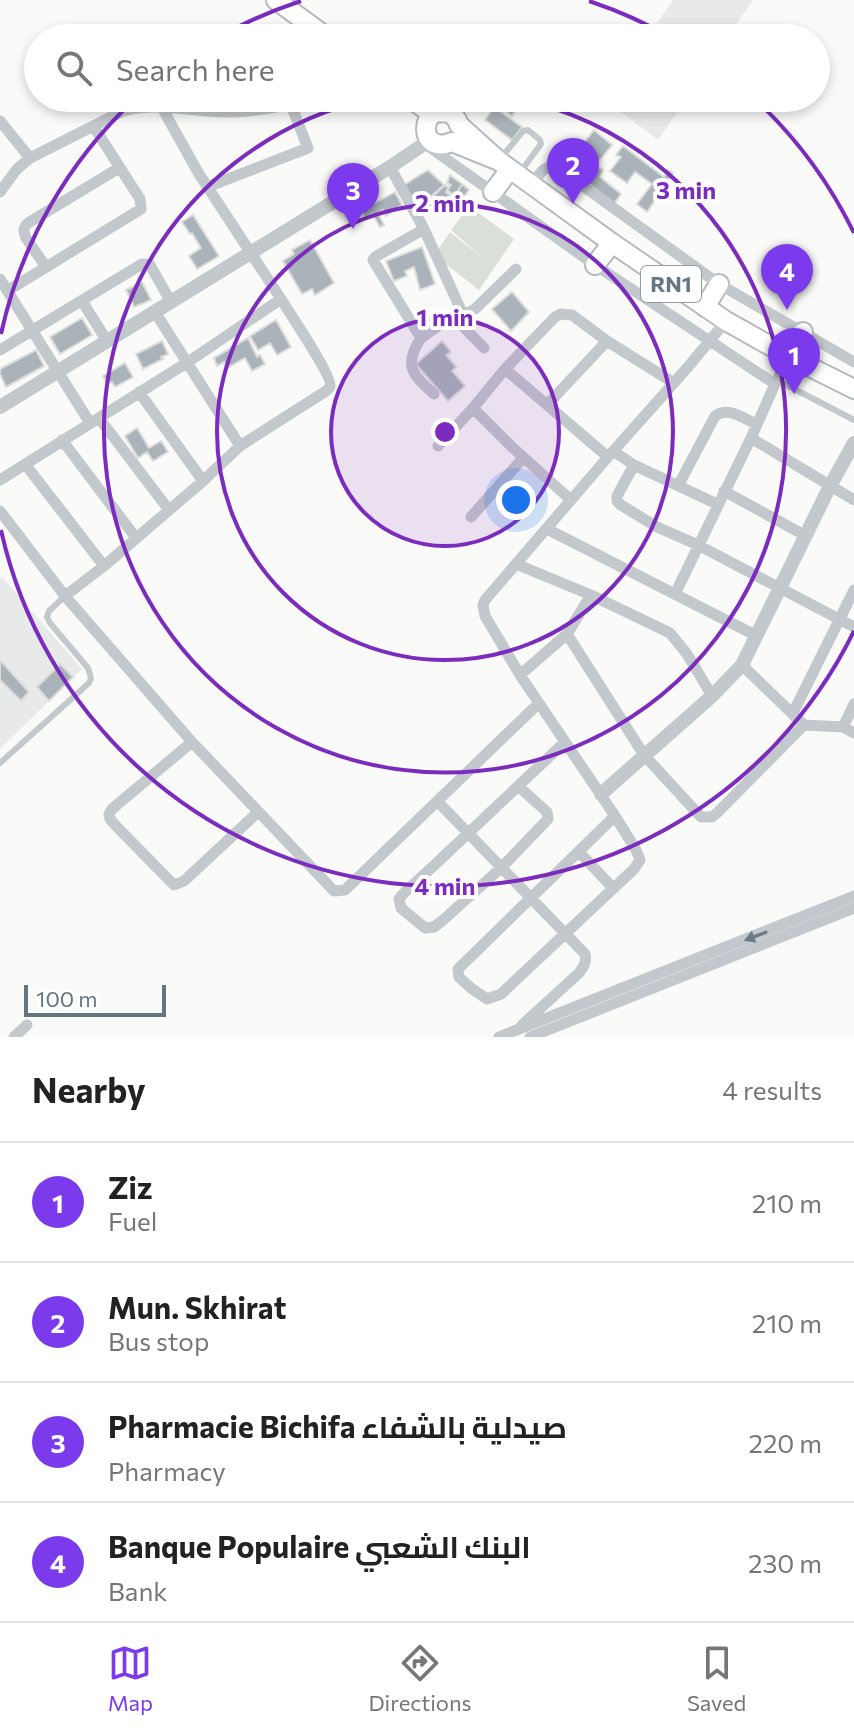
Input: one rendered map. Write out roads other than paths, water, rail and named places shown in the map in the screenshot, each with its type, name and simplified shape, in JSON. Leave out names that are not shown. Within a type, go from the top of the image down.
[{"type":"main road","points":[[288,3],[312,24]]},
{"type":"main road","name":"RN1","points":[[429,112],[436,112]]},
{"type":"main road","name":"RN1","points":[[427,142],[448,144],[456,133],[455,116],[448,112]]},
{"type":"main road","points":[[427,142],[425,126],[432,114]]},
{"type":"main road","name":"RN1","points":[[456,133],[726,321],[854,389]]},
{"type":"main road","points":[[493,192],[515,172]]},
{"type":"main road","points":[[595,265],[612,243]]},
{"type":"main road","points":[[705,307],[719,284]]},
{"type":"main road","points":[[790,357],[803,332]]},
{"type":"street","points":[[0,192],[17,169],[30,158],[121,112]]},
{"type":"street","points":[[65,596],[104,566],[240,446],[326,391],[331,384],[281,299],[207,187],[164,112]]},
{"type":"street","points":[[207,187],[308,148],[294,112]]},
{"type":"street","points":[[0,121],[30,158]]},
{"type":"street","points":[[7,291],[141,209],[140,199],[94,127]]},
{"type":"street","points":[[0,407],[427,142],[595,265],[776,382]]},
{"type":"street","points":[[515,172],[549,166],[558,168],[719,284],[854,362]]},
{"type":"street","points":[[390,167],[424,229],[456,313],[484,348]]},
{"type":"street","points":[[46,267],[26,238],[24,228],[119,168]]},
{"type":"street","points":[[421,338],[373,260],[424,229]]},
{"type":"street","points":[[0,350],[145,264],[150,265],[171,302]]},
{"type":"street","points":[[434,394],[419,381],[411,367],[412,351],[421,338],[456,313],[466,314],[475,309],[516,269]]},
{"type":"street","points":[[0,279],[57,372],[169,510]]},
{"type":"street","points":[[0,480],[188,362],[281,299]]},
{"type":"street","points":[[82,301],[107,341]]},
{"type":"street","points":[[155,312],[240,446]]},
{"type":"street","points":[[438,446],[505,369],[561,314],[572,315],[674,383]]},
{"type":"street","points":[[615,816],[458,969],[459,977],[483,998],[497,997],[640,860],[636,850],[615,816],[601,794],[520,675],[485,616],[483,605],[493,589],[726,321]]},
{"type":"street","points":[[547,405],[607,341]]},
{"type":"street","points":[[675,594],[790,357]]},
{"type":"street","points":[[505,369],[610,454],[717,504]]},
{"type":"street","points":[[139,392],[203,481]]},
{"type":"street","points":[[473,408],[571,500]]},
{"type":"street","points":[[678,486],[719,412],[728,411],[756,424]]},
{"type":"street","points":[[751,438],[854,500]]},
{"type":"street","points":[[62,440],[136,538]]},
{"type":"street","points":[[601,794],[712,696],[742,665],[854,443]]},
{"type":"street","points":[[471,517],[523,458]]},
{"type":"street","points":[[25,464],[104,566]]},
{"type":"street","points":[[634,465],[617,496],[621,505],[657,527],[698,545],[854,627]]},
{"type":"street","points":[[724,491],[806,536]]},
{"type":"street","points":[[1,516],[65,596],[192,742],[334,891],[345,890],[538,704]]},
{"type":"street","points":[[547,529],[757,636]]},
{"type":"street","points":[[516,564],[670,633],[687,654],[712,696]]},
{"type":"street","points":[[793,713],[854,590]]},
{"type":"street","points":[[520,675],[567,634],[591,595]]},
{"type":"street","points":[[567,634],[644,755],[701,817],[712,817],[804,725]]},
{"type":"street","points":[[742,665],[804,725],[849,730],[854,704]]},
{"type":"street","points":[[192,742],[112,809],[110,819],[117,827],[174,885],[184,881],[257,813]]},
{"type":"street","points":[[518,786],[547,812],[548,819],[501,868],[442,921],[430,929],[420,925],[401,908],[402,895],[469,834],[518,786],[565,742]]},
{"type":"street","points":[[438,802],[585,954],[585,966],[516,1031]]},
{"type":"street","points":[[579,852],[613,888]]},
{"type":"street","points":[[499,1037],[854,896]]},
{"type":"street","points":[[530,1037],[854,908]]},
{"type":"street","points":[[14,1037],[27,1025]]},
{"type":"lane","points":[[528,130],[541,144],[515,172],[521,132],[528,130]]},
{"type":"lane","points":[[776,382],[854,420]]},
{"type":"lane","points":[[0,763],[91,678],[88,668],[47,617],[65,596]]},
{"type":"place","name":"Mun. Skhirat","points":[[573,204]]},
{"type":"place","name":"Pharmacie Bichifa صيدلية بالشفاء","points":[[353,229]]},
{"type":"place","name":"Banque Populaire البنك الشعبي","points":[[787,310]]},
{"type":"place","name":"Ziz","points":[[794,394]]}]
